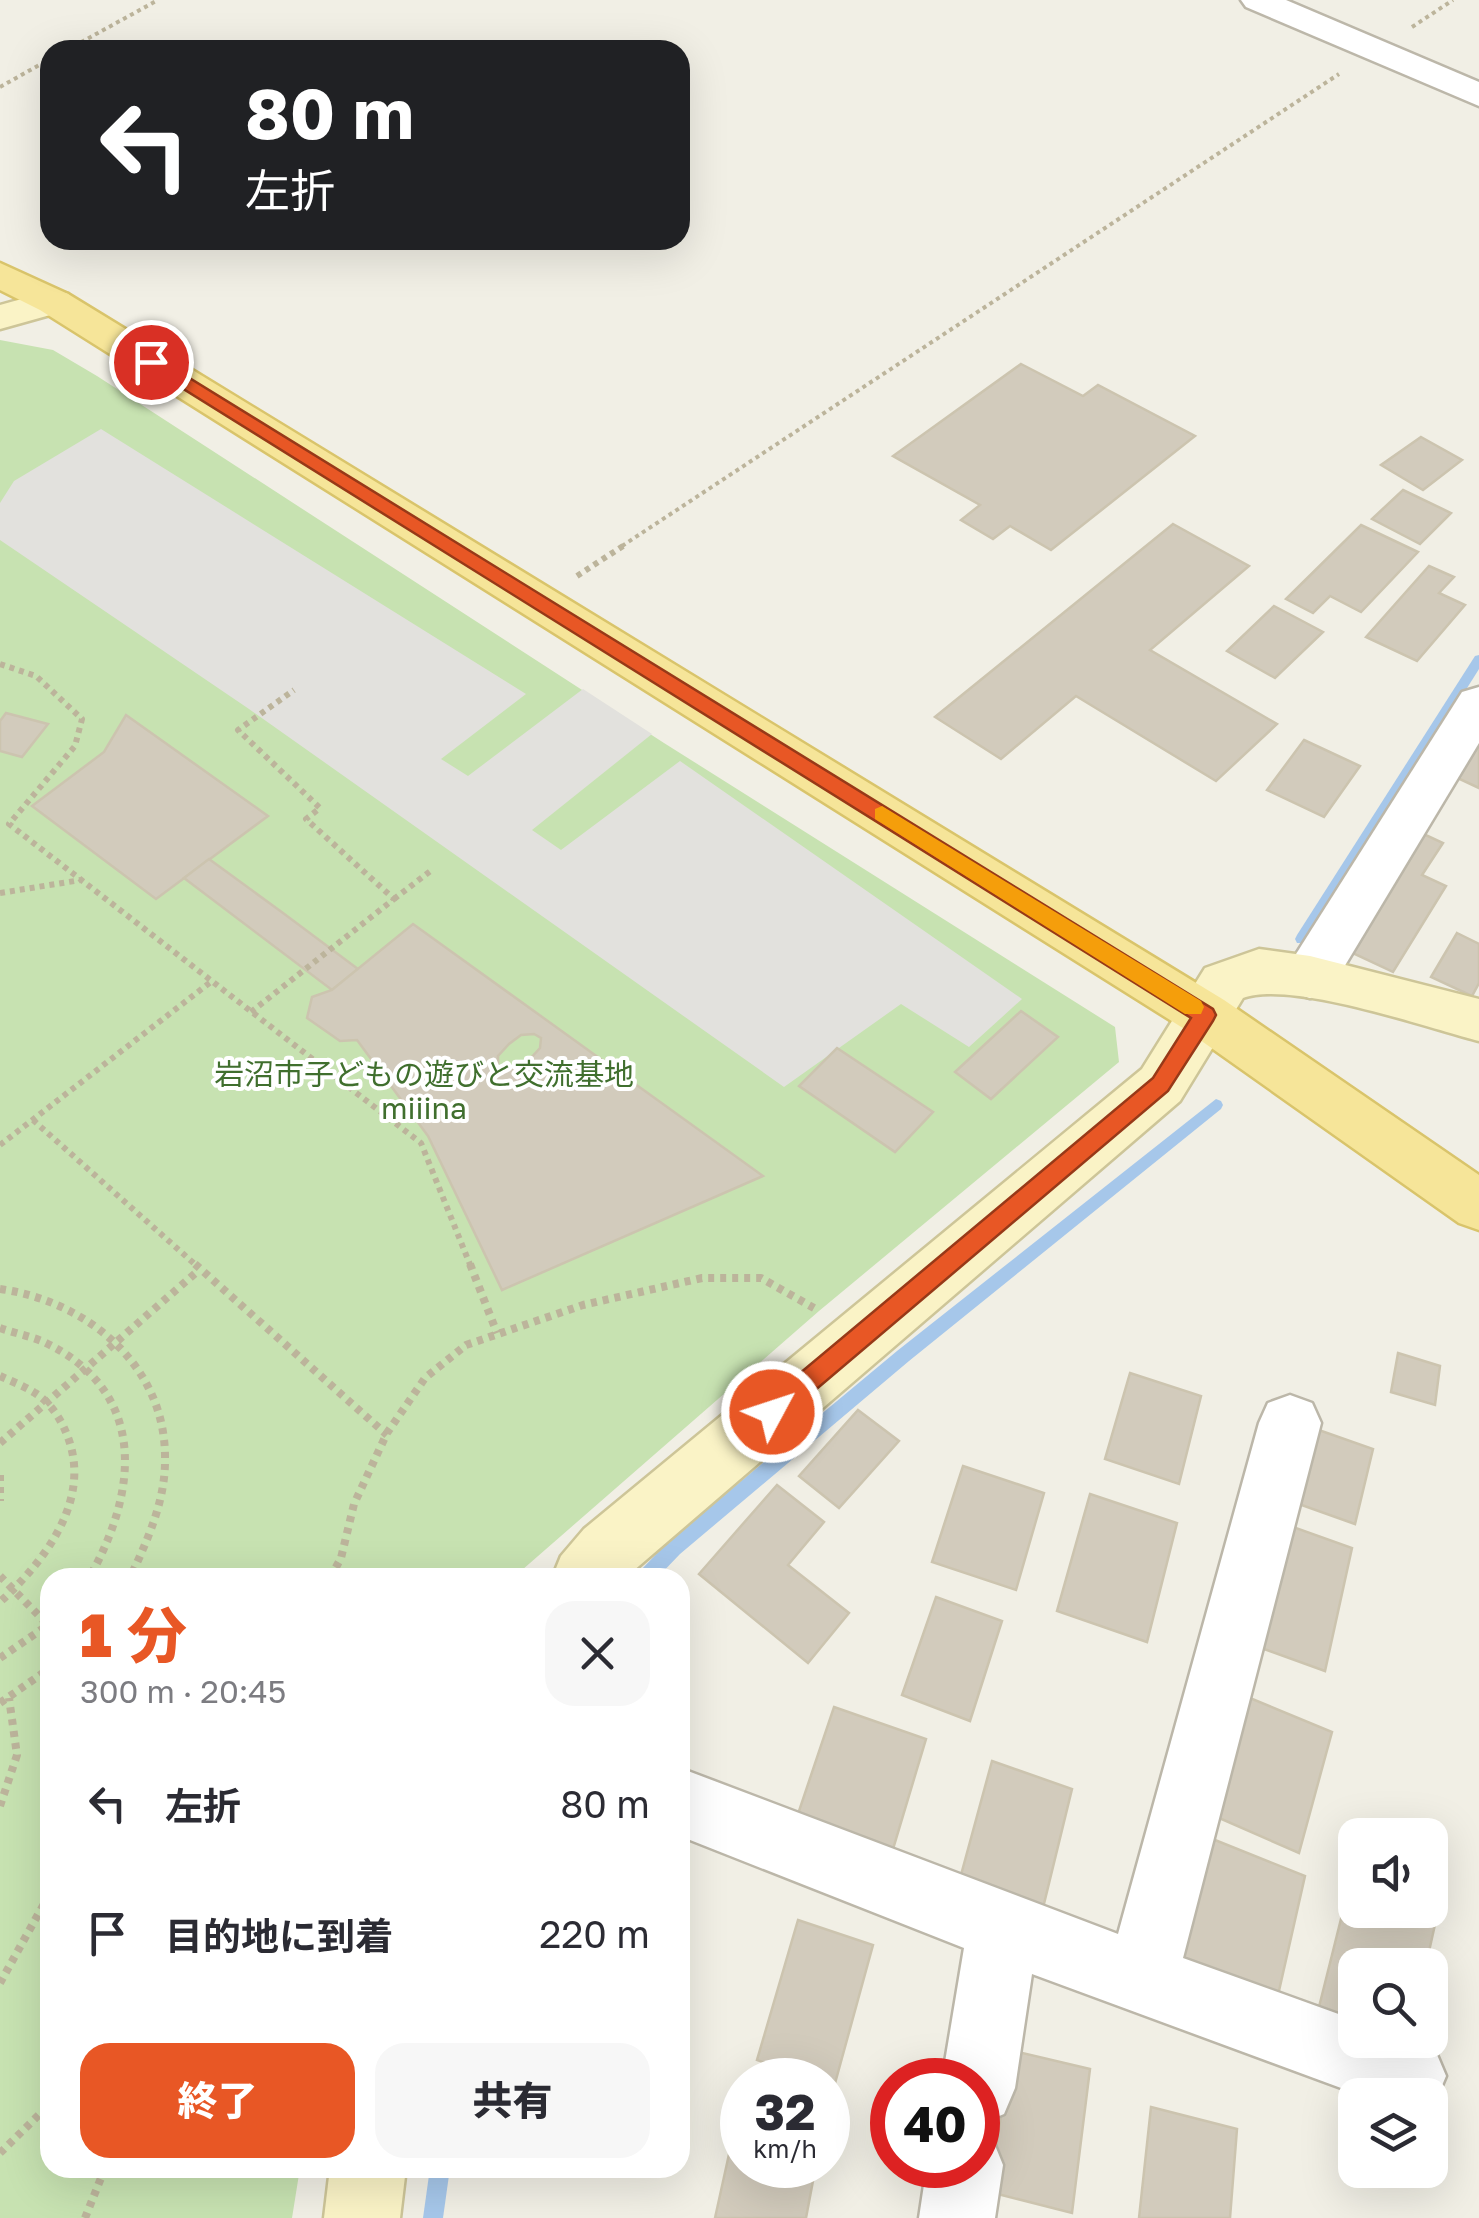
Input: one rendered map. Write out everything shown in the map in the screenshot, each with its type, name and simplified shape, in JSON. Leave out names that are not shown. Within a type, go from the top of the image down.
[{"type":"main road","points":[[0,275],[54,302],[1205,1015],[1479,1206]]},
{"type":"street","points":[[1258,0],[1479,95]]},
{"type":"street","points":[[0,317],[54,302]]},
{"type":"street","points":[[1310,977],[1479,704]]},
{"type":"street","points":[[594,1568],[622,1539],[1160,1084],[1224,983],[1259,970],[1310,977],[1479,1020]]},
{"type":"street","points":[[1142,1978],[1290,1423]]},
{"type":"street","points":[[690,1806],[1002,1928],[1409,2076]]},
{"type":"street","points":[[982,2058],[1002,1928]]},
{"type":"street","points":[[362,2218],[367,2178]]},
{"type":"street","points":[[957,2218],[962,2188]]},
{"type":"path","points":[[85,40],[158,0]]},
{"type":"path","points":[[539,601],[1376,50]]},
{"type":"path","points":[[0,87],[40,65]]},
{"type":"path","points":[[0,664],[18,665],[53,687],[82,719],[76,746],[27,798],[9,824]]},
{"type":"path","points":[[294,690],[238,730],[320,808],[306,818],[394,899]]},
{"type":"path","points":[[0,821],[9,824],[420,1143],[497,1333]]},
{"type":"path","points":[[251,1012],[434,869]]},
{"type":"path","points":[[0,894],[81,880]]},
{"type":"path","points":[[0,1145],[212,981]]},
{"type":"path","points":[[33,1120],[388,1436]]},
{"type":"path","points":[[0,1444],[199,1270]]},
{"type":"path","points":[[340,1568],[347,1522],[388,1436],[419,1385],[448,1356],[497,1333],[599,1301],[721,1275],[763,1278],[818,1311]]},
{"type":"path","points":[[0,1290],[18,1290],[69,1306],[117,1342],[149,1383],[165,1445],[158,1515],[134,1568]]},
{"type":"path","points":[[0,1328],[31,1334],[62,1348],[87,1368],[115,1409],[126,1460],[119,1516],[93,1568]]},
{"type":"path","points":[[0,1376],[35,1390],[49,1401],[68,1434],[75,1486],[69,1514],[56,1542],[15,1591],[0,1602]]},
{"type":"path","points":[[0,1475],[0,1500]]},
{"type":"path","points":[[0,1576],[40,1616]]},
{"type":"path","points":[[0,1658],[40,1631]]},
{"type":"path","points":[[0,1806],[17,1754],[4,1700],[40,1675]]},
{"type":"path","points":[[0,1982],[40,1911]]},
{"type":"path","points":[[0,2153],[40,2114]]},
{"type":"path","points":[[85,2218],[101,2178]]},
{"type":"green space","name":"岩沼市子どもの遊びと交流基地 miiina","points":[[0,340],[53,350],[97,376],[664,743],[1115,1027],[1119,1062],[819,1311],[524,1568],[40,1568],[40,2178],[298,2178],[292,2218],[0,2218]]},
{"type":"shaded area","points":[[101,429],[526,694],[441,759],[468,776],[583,689],[652,734],[532,830],[561,850],[680,761],[1022,999],[969,1047],[901,1004],[784,1087],[249,709],[0,540],[0,503],[14,481]]},
{"type":"building","points":[[1021,364],[1083,396],[1098,385],[1195,436],[1051,550],[1010,526],[993,539],[961,520],[980,505],[893,456]]},
{"type":"building","points":[[1421,437],[1462,460],[1423,490],[1381,465]]},
{"type":"building","points":[[1403,490],[1451,513],[1420,544],[1372,519]]},
{"type":"building","points":[[1173,524],[1249,566],[1150,650],[1277,724],[1216,781],[1076,696],[1001,759],[935,717]]},
{"type":"building","points":[[1361,525],[1418,552],[1361,612],[1330,596],[1313,613],[1286,599]]},
{"type":"building","points":[[1429,566],[1454,577],[1439,593],[1465,605],[1417,661],[1366,637]]},
{"type":"building","points":[[1274,606],[1323,632],[1275,678],[1227,651]]},
{"type":"building","points":[[6,713],[48,724],[22,757],[0,751],[0,721]]},
{"type":"building","points":[[126,715],[268,816],[156,899],[32,806],[104,752]]},
{"type":"building","points":[[1479,733],[1479,788],[1449,774]]},
{"type":"building","points":[[1304,740],[1360,766],[1324,817],[1267,790]]},
{"type":"building","points":[[1417,831],[1443,843],[1422,875],[1446,886],[1393,972],[1344,949]]},
{"type":"building","points":[[209,859],[358,969],[332,990],[184,878]]},
{"type":"building","points":[[413,924],[763,1176],[502,1290],[428,1136],[357,1040],[340,1041],[307,1018],[312,997],[332,990]],"holes":[[[521,1035],[541,1038],[540,1048],[528,1061],[516,1069],[498,1068],[498,1056]]]},
{"type":"building","points":[[1457,933],[1479,944],[1479,983],[1472,996],[1431,977]]},
{"type":"building","points":[[1021,1011],[1058,1037],[991,1099],[955,1072]]},
{"type":"building","points":[[837,1048],[933,1112],[895,1152],[799,1086]]},
{"type":"building","points":[[1398,1353],[1440,1366],[1435,1405],[1391,1392]]},
{"type":"building","points":[[1130,1373],[1201,1396],[1179,1484],[1105,1459]]},
{"type":"building","points":[[858,1410],[899,1441],[839,1508],[799,1476]]},
{"type":"building","points":[[1313,1428],[1373,1449],[1355,1524],[1293,1502]]},
{"type":"building","points":[[963,1466],[1044,1493],[1016,1590],[932,1562]]},
{"type":"building","points":[[777,1485],[824,1522],[788,1565],[849,1613],[808,1663],[699,1574]]},
{"type":"building","points":[[1090,1494],[1177,1523],[1147,1642],[1057,1611]]},
{"type":"building","points":[[1279,1522],[1352,1548],[1325,1671],[1250,1644]]},
{"type":"building","points":[[936,1597],[1002,1621],[970,1721],[902,1695]]},
{"type":"building","points":[[1245,1696],[1332,1732],[1299,1853],[1210,1814]]},
{"type":"building","points":[[834,1707],[926,1739],[893,1849],[798,1814]]},
{"type":"building","points":[[992,1761],[1072,1789],[1041,1916],[958,1886]]},
{"type":"building","points":[[1205,1836],[1305,1876],[1276,2004],[1173,1962]]},
{"type":"building","points":[[798,1920],[873,1945],[842,2058],[758,2058]]},
{"type":"building","points":[[1339,1928],[1434,1928],[1430,1948],[1338,1948],[1338,2020],[1318,2011]]},
{"type":"building","points":[[1010,2050],[1090,2069],[1072,2213],[990,2192],[991,2188],[1000,2188],[1000,2121]]},
{"type":"building","points":[[1151,2107],[1237,2129],[1230,2218],[1139,2218]]},
{"type":"building","points":[[722,2188],[812,2188],[806,2218],[715,2218]]},
{"type":"waterway","points":[[1302,939],[1479,659]]},
{"type":"waterway","points":[[655,1568],[903,1356],[1216,1105]]},
{"type":"waterway","points":[[433,2218],[439,2178]]},
{"type":"slow traffic","points":[[882,814],[1193,1007]]},
{"type":"route","points":[[151,362],[1205,1015],[1160,1084],[772,1412]]}]
